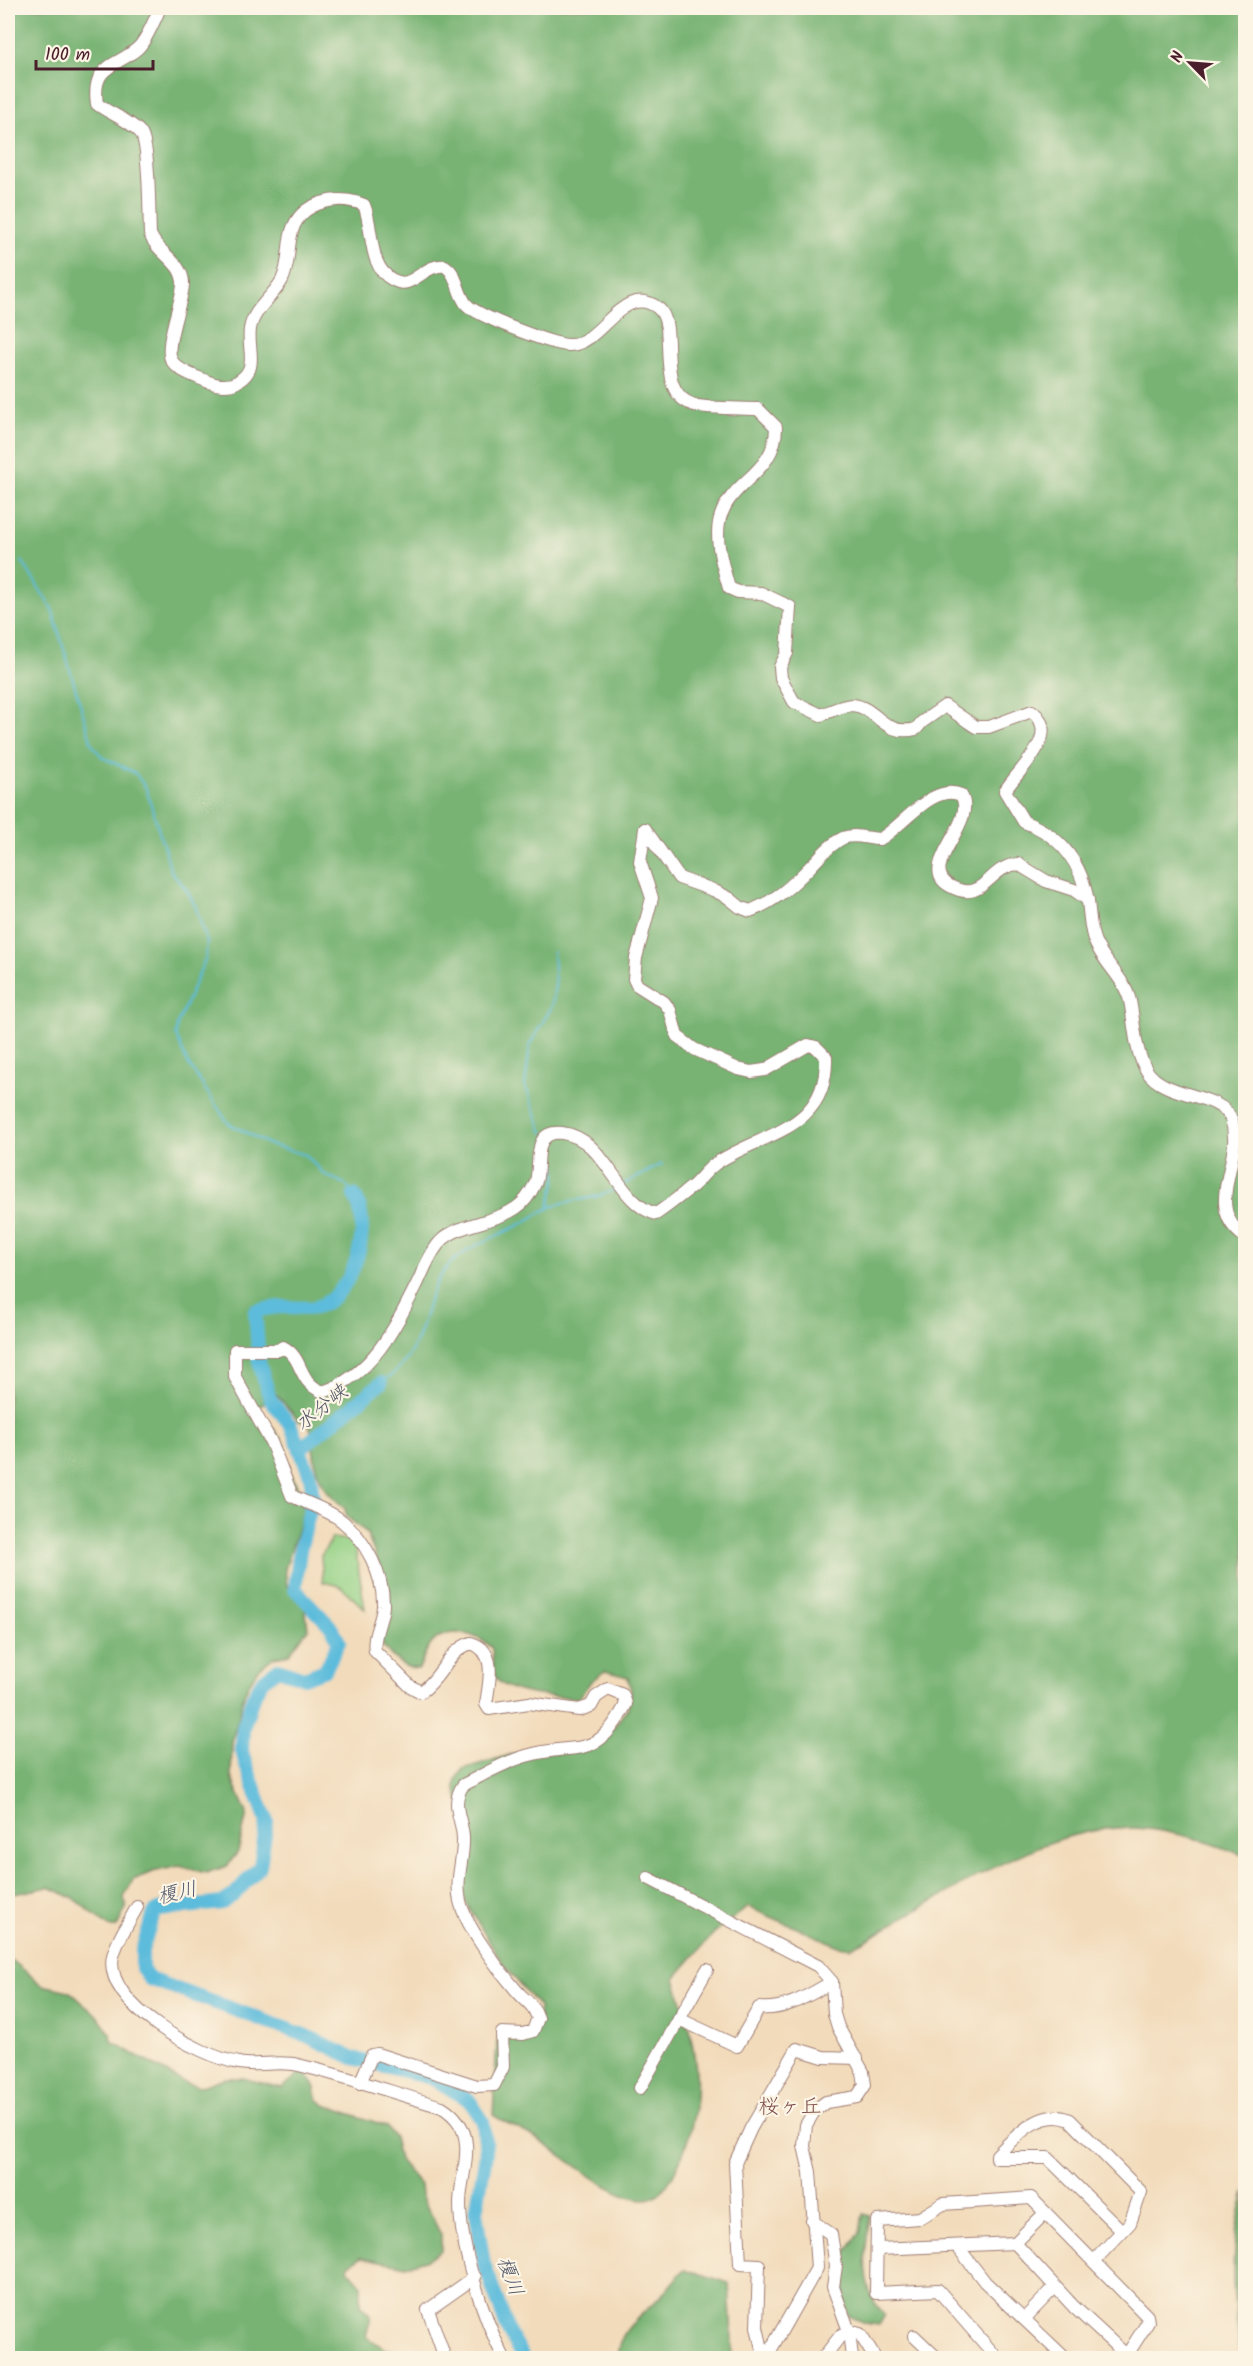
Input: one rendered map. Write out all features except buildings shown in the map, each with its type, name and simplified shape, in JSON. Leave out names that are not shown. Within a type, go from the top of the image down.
[{"type":"street","points":[[160,8],[137,49],[106,68],[98,81],[96,93],[97,104],[135,127],[145,140],[150,234],[153,243],[177,266],[182,275],[179,309],[169,354],[179,368],[209,382],[225,385],[248,375],[252,364],[250,328],[257,312],[278,288],[286,271],[292,232],[298,220],[322,202],[338,198],[351,199],[364,205],[369,215],[375,257],[385,276],[401,283],[425,271],[445,266],[450,270],[463,298],[471,308],[556,344],[581,344],[592,337],[622,307],[636,303],[648,304],[657,308],[665,321],[674,386],[682,400],[696,405],[758,409],[776,427],[776,443],[768,460],[726,505],[720,517],[718,536],[729,588],[738,592],[761,593],[790,607],[787,653],[780,667],[784,686],[794,702],[821,715],[845,705],[855,705],[898,731],[916,729],[945,706],[976,727],[989,727],[1032,711],[1040,718],[1043,730],[1039,745],[1005,791],[1023,822],[1037,827],[1054,838],[1073,859],[1085,884],[1094,940],[1129,999],[1137,1051],[1149,1075],[1177,1092],[1226,1110],[1231,1120],[1233,1141],[1224,1196],[1225,1214],[1235,1230],[1245,1238]]},
{"type":"street","points":[[215,8],[227,8]]},
{"type":"street","points":[[360,2083],[372,2055],[377,2054],[477,2086],[494,2085],[504,2067],[502,2033],[522,2034],[533,2031],[538,2018],[532,2003],[517,1992],[468,1921],[460,1903],[458,1882],[464,1845],[463,1830],[455,1803],[463,1785],[523,1757],[562,1749],[579,1749],[590,1745],[603,1736],[617,1720],[626,1704],[623,1695],[608,1689],[596,1697],[591,1706],[579,1710],[529,1703],[489,1709],[486,1704],[491,1663],[486,1652],[471,1642],[461,1646],[445,1662],[431,1685],[421,1692],[410,1686],[375,1651],[373,1644],[383,1606],[382,1589],[371,1559],[360,1539],[341,1520],[292,1496],[271,1442],[235,1377],[236,1350],[279,1350],[282,1347],[292,1352],[310,1387],[322,1392],[339,1387],[363,1368],[397,1325],[432,1253],[440,1242],[453,1232],[513,1209],[528,1196],[537,1178],[537,1152],[544,1139],[555,1132],[565,1133],[585,1144],[598,1155],[647,1212],[656,1214],[682,1196],[708,1169],[730,1154],[783,1132],[814,1104],[826,1072],[826,1057],[816,1047],[808,1045],[765,1070],[752,1072],[738,1069],[694,1048],[677,1036],[664,1002],[637,985],[634,979],[636,958],[652,898],[640,862],[645,829],[679,878],[713,890],[729,898],[740,908],[750,910],[771,901],[792,885],[828,849],[843,838],[853,836],[880,839],[926,801],[955,792],[961,795],[965,806],[964,818],[940,863],[941,878],[946,884],[962,893],[973,891],[1001,868],[1018,864],[1046,881],[1074,890],[1088,900]]},
{"type":"street","points":[[648,1878],[818,1966],[832,1982],[834,2014],[838,2027],[863,2072],[864,2085],[857,2097],[826,2102],[815,2110],[804,2130],[810,2172],[817,2268],[765,2358]]},
{"type":"street","points":[[137,1907],[113,1957],[119,1987],[133,2006],[188,2043],[220,2059],[242,2064],[299,2065],[442,2107],[455,2115],[466,2145],[460,2205],[462,2231],[482,2306],[504,2358]]},
{"type":"street","points":[[640,2088],[706,1970]]},
{"type":"street","points":[[679,2019],[737,2046],[759,2008],[772,2009],[805,1998],[832,1982]]},
{"type":"street","points":[[765,2358],[757,2327],[759,2265],[740,2264],[735,2163],[751,2128],[797,2049],[823,2057],[857,2058]]},
{"type":"street","points":[[1094,2261],[1130,2223],[1141,2192],[1070,2120],[1051,2116],[1023,2129],[997,2155],[997,2158],[1048,2158],[1122,2231]]},
{"type":"street","points":[[997,2358],[938,2290],[876,2293],[878,2221],[920,2218],[944,2205],[1031,2198],[1147,2316],[1149,2322],[1126,2357],[1055,2287],[1015,2243]]},
{"type":"street","points":[[878,2249],[1015,2243],[1045,2213]]},
{"type":"street","points":[[812,2222],[831,2234],[836,2266],[833,2287],[849,2331],[852,2358]]},
{"type":"street","points":[[957,2246],[985,2282],[1065,2358]]},
{"type":"street","points":[[445,2358],[428,2310],[475,2277]]},
{"type":"street","points":[[1025,2318],[1055,2287]]},
{"type":"street","points":[[823,2358],[841,2335],[849,2331],[860,2334],[874,2358]]},
{"type":"street","points":[[914,2336],[937,2358]]},
{"type":"green space","points":[[8,8],[1245,8],[1245,1856],[1198,1840],[1149,1829],[1116,1828],[1088,1832],[1061,1839],[1007,1861],[851,1948],[839,1946],[748,1907],[714,1933],[675,1978],[694,2051],[696,2096],[687,2144],[676,2169],[664,2188],[651,2198],[632,2197],[618,2192],[537,2139],[493,2115],[497,2041],[536,2032],[539,2007],[502,1963],[465,1901],[462,1881],[470,1836],[455,1787],[456,1779],[463,1769],[523,1751],[565,1753],[590,1751],[602,1742],[628,1708],[631,1690],[628,1677],[605,1671],[591,1681],[579,1698],[546,1696],[509,1688],[500,1683],[495,1676],[492,1648],[478,1638],[460,1633],[451,1633],[435,1640],[426,1652],[419,1669],[407,1667],[396,1660],[380,1641],[390,1592],[366,1532],[347,1517],[345,1509],[325,1489],[316,1469],[310,1426],[298,1420],[276,1394],[258,1408],[285,1444],[288,1468],[300,1491],[304,1510],[285,1569],[287,1586],[305,1605],[308,1629],[289,1654],[274,1657],[257,1670],[245,1692],[232,1742],[231,1777],[247,1813],[238,1852],[227,1866],[206,1873],[179,1866],[152,1872],[133,1880],[124,1897],[126,1908],[117,1927],[109,1927],[73,1898],[49,1887],[8,1895]]},
{"type":"green space","points":[[332,1538],[354,1541],[365,1609],[340,1586],[323,1582],[321,1556]]},
{"type":"green space","points":[[8,1957],[42,1985],[69,1991],[99,2017],[110,2033],[111,2041],[183,2082],[199,2087],[224,2078],[242,2078],[282,2088],[300,2073],[307,2075],[315,2088],[317,2099],[325,2105],[386,2126],[394,2137],[399,2160],[420,2185],[421,2195],[441,2235],[441,2250],[428,2259],[406,2266],[361,2257],[349,2264],[348,2269],[361,2284],[361,2306],[371,2316],[366,2336],[385,2349],[404,2353],[406,2358],[8,2358]]},
{"type":"green space","points":[[1245,2192],[1246,2358],[1241,2358],[1233,2275],[1239,2214]]},
{"type":"green space","points":[[863,2214],[870,2216],[865,2255],[867,2281],[876,2305],[885,2315],[879,2325],[863,2323],[849,2316],[844,2299],[843,2257],[860,2232]]},
{"type":"green space","points":[[685,2269],[729,2283],[733,2358],[617,2358],[618,2348],[625,2332]]},
{"type":"waterway","points":[[22,561],[52,609],[92,744],[102,757],[135,773],[146,788],[171,871],[187,890],[196,908],[207,942],[206,957],[177,1025],[176,1035],[187,1062],[228,1123],[268,1144],[306,1155],[325,1175],[345,1184],[354,1195]]},
{"type":"waterway","points":[[543,1133],[525,1085],[530,1044],[552,1006],[555,986],[553,952]]},
{"type":"waterway","points":[[548,1143],[555,1162],[556,1176],[548,1209]]},
{"type":"waterway","points":[[624,1184],[662,1164]]},
{"type":"waterway","points":[[381,1383],[398,1369],[409,1355],[440,1276],[459,1256],[552,1207],[602,1195],[617,1188]]},
{"type":"waterway","name":"榎川","points":[[354,1195],[360,1208],[361,1241],[357,1258],[341,1290],[329,1301],[316,1307],[280,1307],[255,1311],[259,1362],[270,1399],[291,1426],[310,1476],[313,1498],[300,1550],[295,1589],[332,1628],[339,1642],[325,1670],[304,1678],[278,1669],[262,1681],[253,1697],[243,1728],[242,1751],[267,1821],[260,1866],[234,1895],[222,1903],[159,1910],[154,1913],[142,1950],[142,1969],[149,1979],[307,2036],[353,2058],[431,2078],[469,2100],[483,2121],[486,2154],[476,2212],[484,2264],[509,2333],[523,2358]]},
{"type":"waterway","name":"水分峡","points":[[300,1449],[381,1383]]},
{"type":"waterway","points":[[837,2234],[843,2243],[842,2296]]},
{"type":"district","name":"桜ヶ丘","points":[[790,2106]]}]
